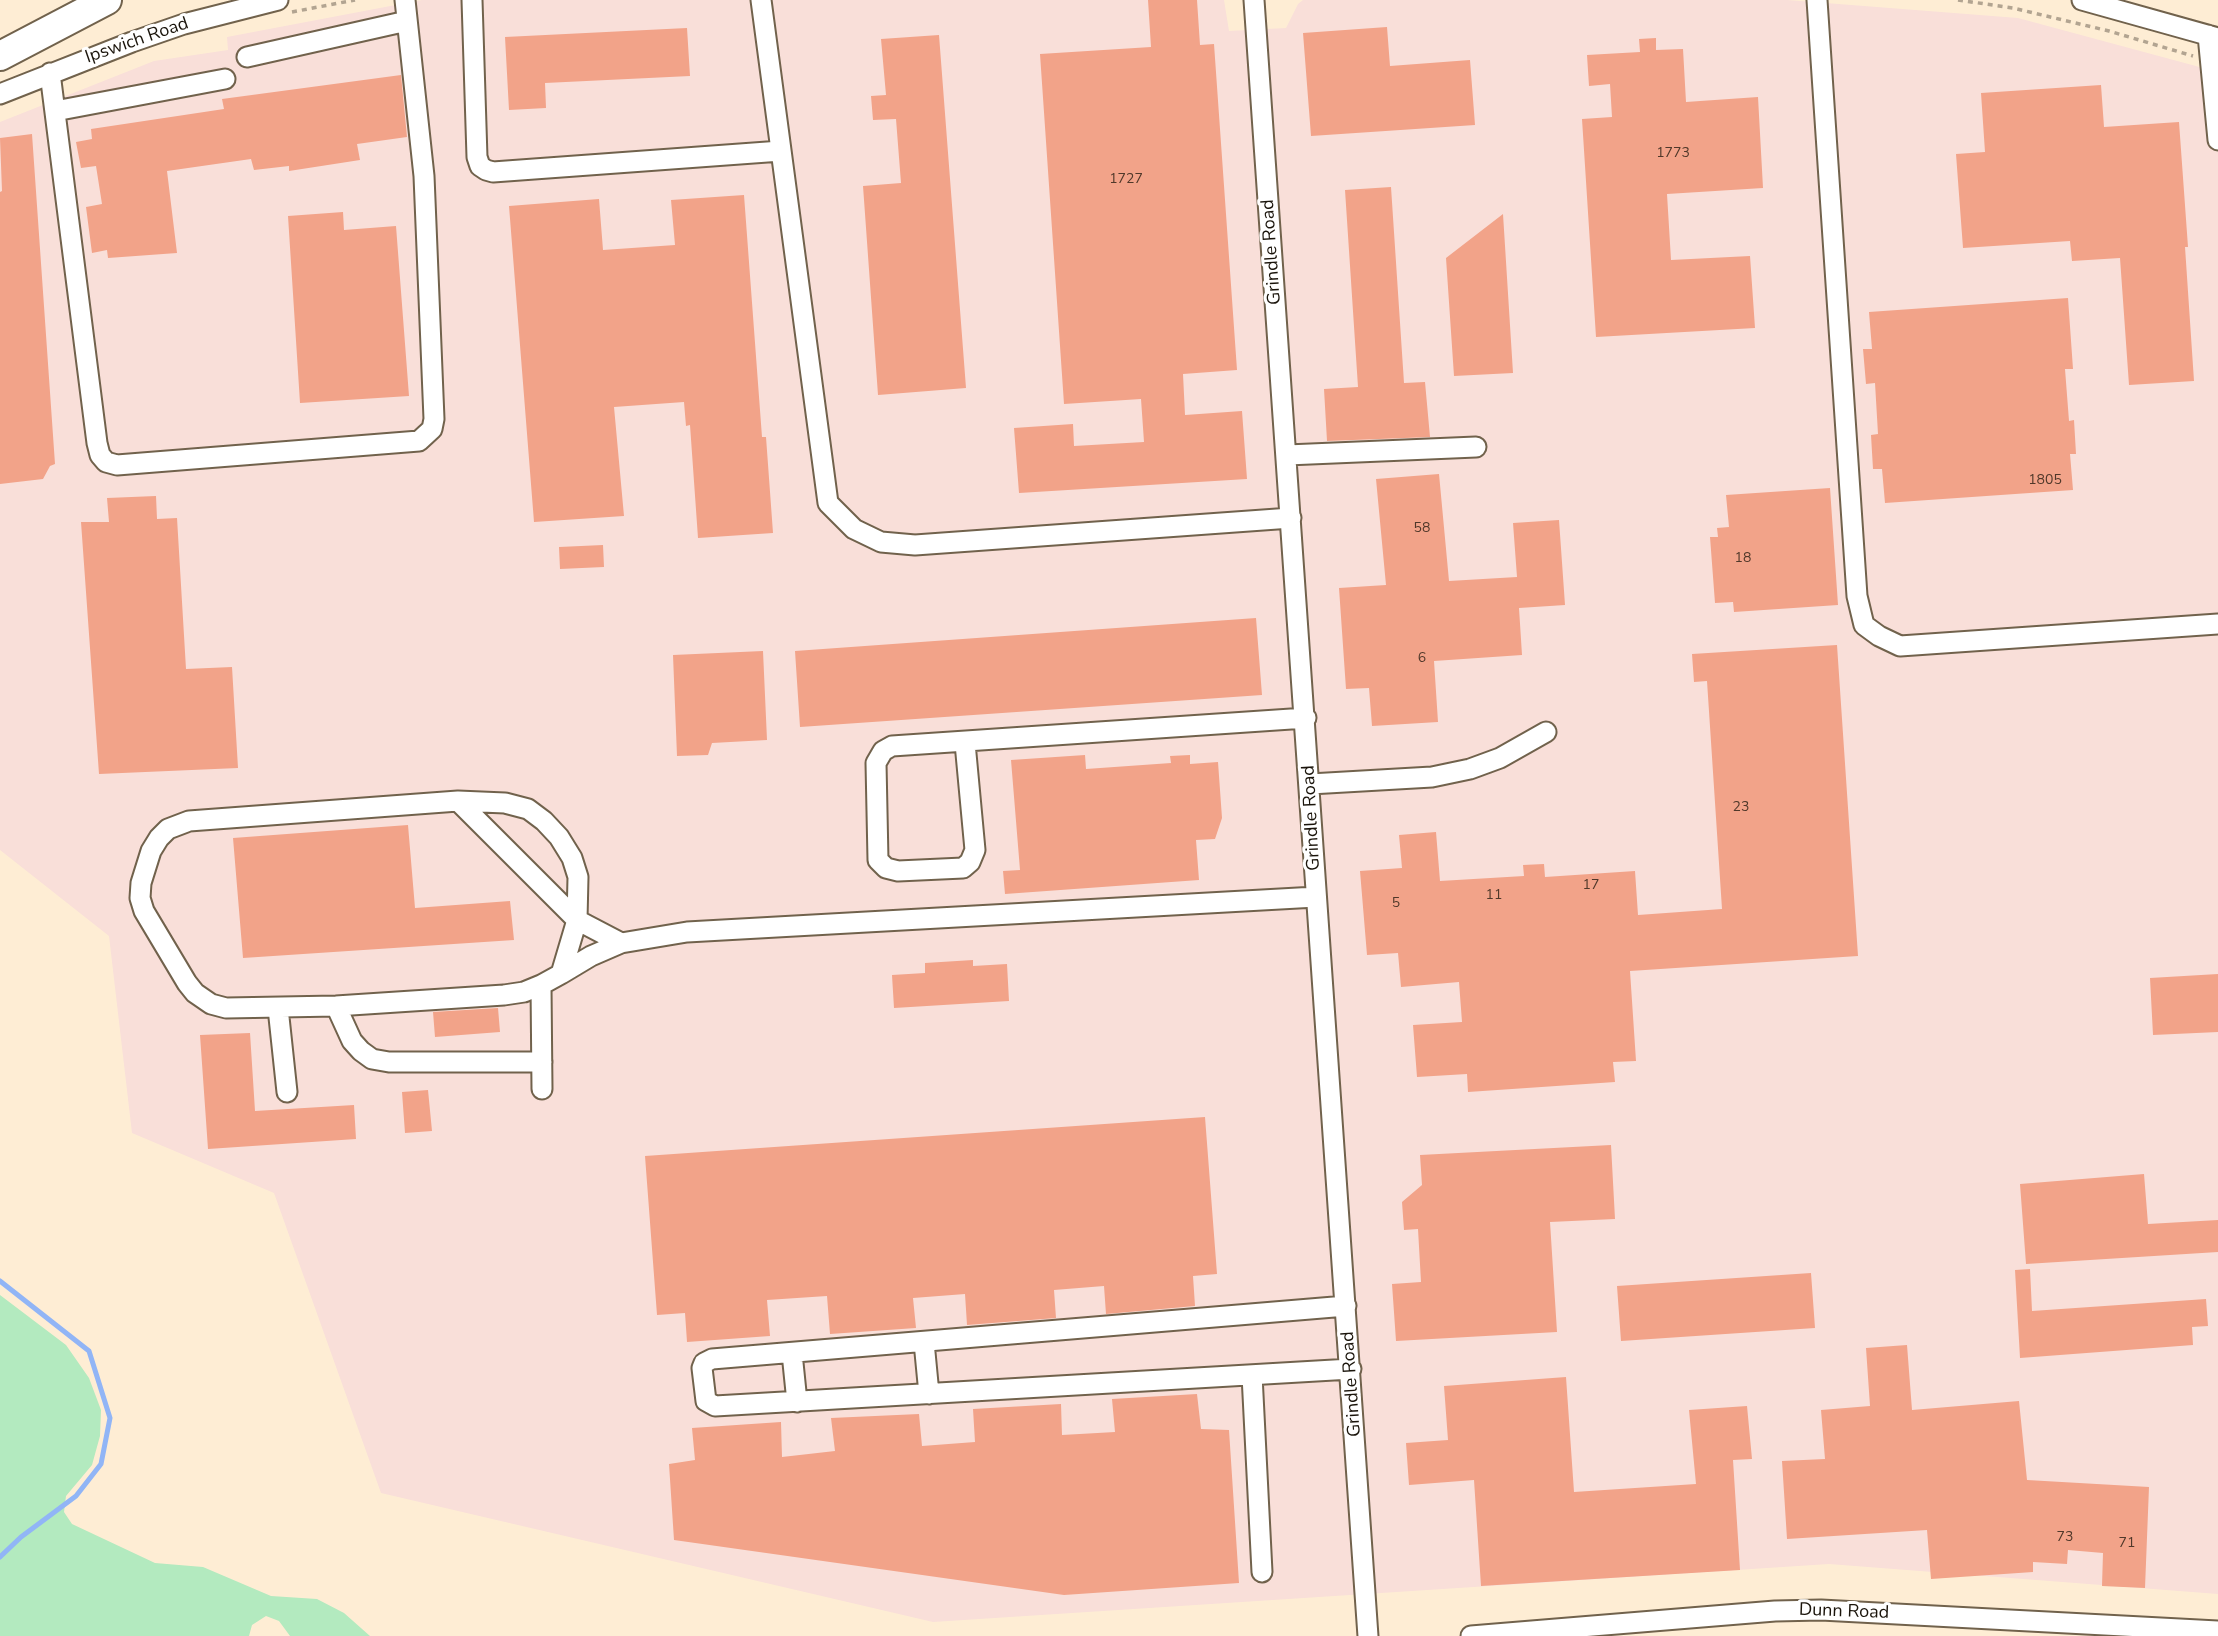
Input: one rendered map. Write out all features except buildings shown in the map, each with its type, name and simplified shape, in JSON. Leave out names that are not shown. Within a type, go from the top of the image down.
[{"type":"highway","points":[[0,38],[99,0]]},
{"type":"highway","points":[[0,56],[107,0]]},
{"type":"street","name":"Ipswich Road","points":[[0,94],[184,24],[278,0]]},
{"type":"street","points":[[50,73],[97,443],[100,455],[106,461],[117,465],[419,441],[432,429],[433,419],[424,176],[405,0]]},
{"type":"street","points":[[472,0],[477,158],[480,166],[486,170],[494,172],[781,151]]},
{"type":"street","points":[[761,0],[828,503],[854,529],[881,542],[915,545],[1291,518]]},
{"type":"street","points":[[1817,0],[1857,596],[1864,625],[1900,646],[2218,624]]},
{"type":"street","points":[[2082,0],[2213,37],[2210,61],[2218,140]]},
{"type":"street","name":"Grindle Road","points":[[1258,4],[1306,718],[1315,897],[1351,1369],[1368,1636]]},
{"type":"street","points":[[247,57],[407,21]]},
{"type":"street","points":[[55,111],[225,79]]},
{"type":"street","points":[[1287,455],[1476,447]]},
{"type":"street","points":[[965,743],[975,850],[970,862],[962,868],[898,871],[886,869],[878,859],[876,763],[892,746],[1306,718]]},
{"type":"street","points":[[1310,784],[1432,777],[1470,769],[1500,758],[1546,732]]},
{"type":"street","points":[[561,974],[578,920],[578,877],[572,858],[559,837],[544,821],[528,809],[505,803],[458,801],[190,821],[169,828],[159,838],[141,883],[140,898],[144,911],[187,983],[195,993],[211,1004],[226,1008],[336,1006],[524,992],[541,985],[561,974],[591,956],[621,943],[687,932],[791,924],[1315,897]]},
{"type":"street","points":[[458,801],[578,920],[621,943]]},
{"type":"street","points":[[541,985],[542,1089]]},
{"type":"street","points":[[336,1006],[352,1041],[372,1059],[389,1062],[542,1062]]},
{"type":"street","points":[[278,1008],[287,1092]]},
{"type":"street","points":[[1346,1306],[712,1359],[704,1363],[702,1368],[706,1401],[709,1405],[1351,1369]]},
{"type":"street","points":[[924,1342],[929,1394]]},
{"type":"street","points":[[792,1353],[797,1402]]},
{"type":"street","points":[[1252,1375],[1262,1572]]},
{"type":"street","name":"Dunn Road","points":[[1471,1636],[1577,1632],[1775,1611],[1821,1610],[2218,1631]]},
{"type":"path","points":[[1958,0],[2013,8],[2109,31],[2210,61]]},
{"type":"shaded area","points":[[422,0],[1224,0],[1229,31],[1286,28],[1298,4],[1303,0],[1787,0],[2018,18],[2218,72],[2218,1594],[1829,1564],[933,1622],[381,1493],[274,1193],[132,1133],[109,936],[0,850],[0,122],[154,61],[228,50],[227,37]]},
{"type":"green space","points":[[0,1295],[66,1345],[89,1378],[101,1410],[100,1436],[92,1465],[66,1496],[64,1512],[72,1524],[155,1563],[203,1567],[271,1596],[317,1599],[344,1613],[370,1636],[290,1636],[279,1621],[266,1616],[252,1625],[249,1636],[0,1636]]},
{"type":"waterway","points":[[0,1281],[89,1351],[110,1418],[101,1464],[76,1496],[21,1537],[0,1557]]}]
